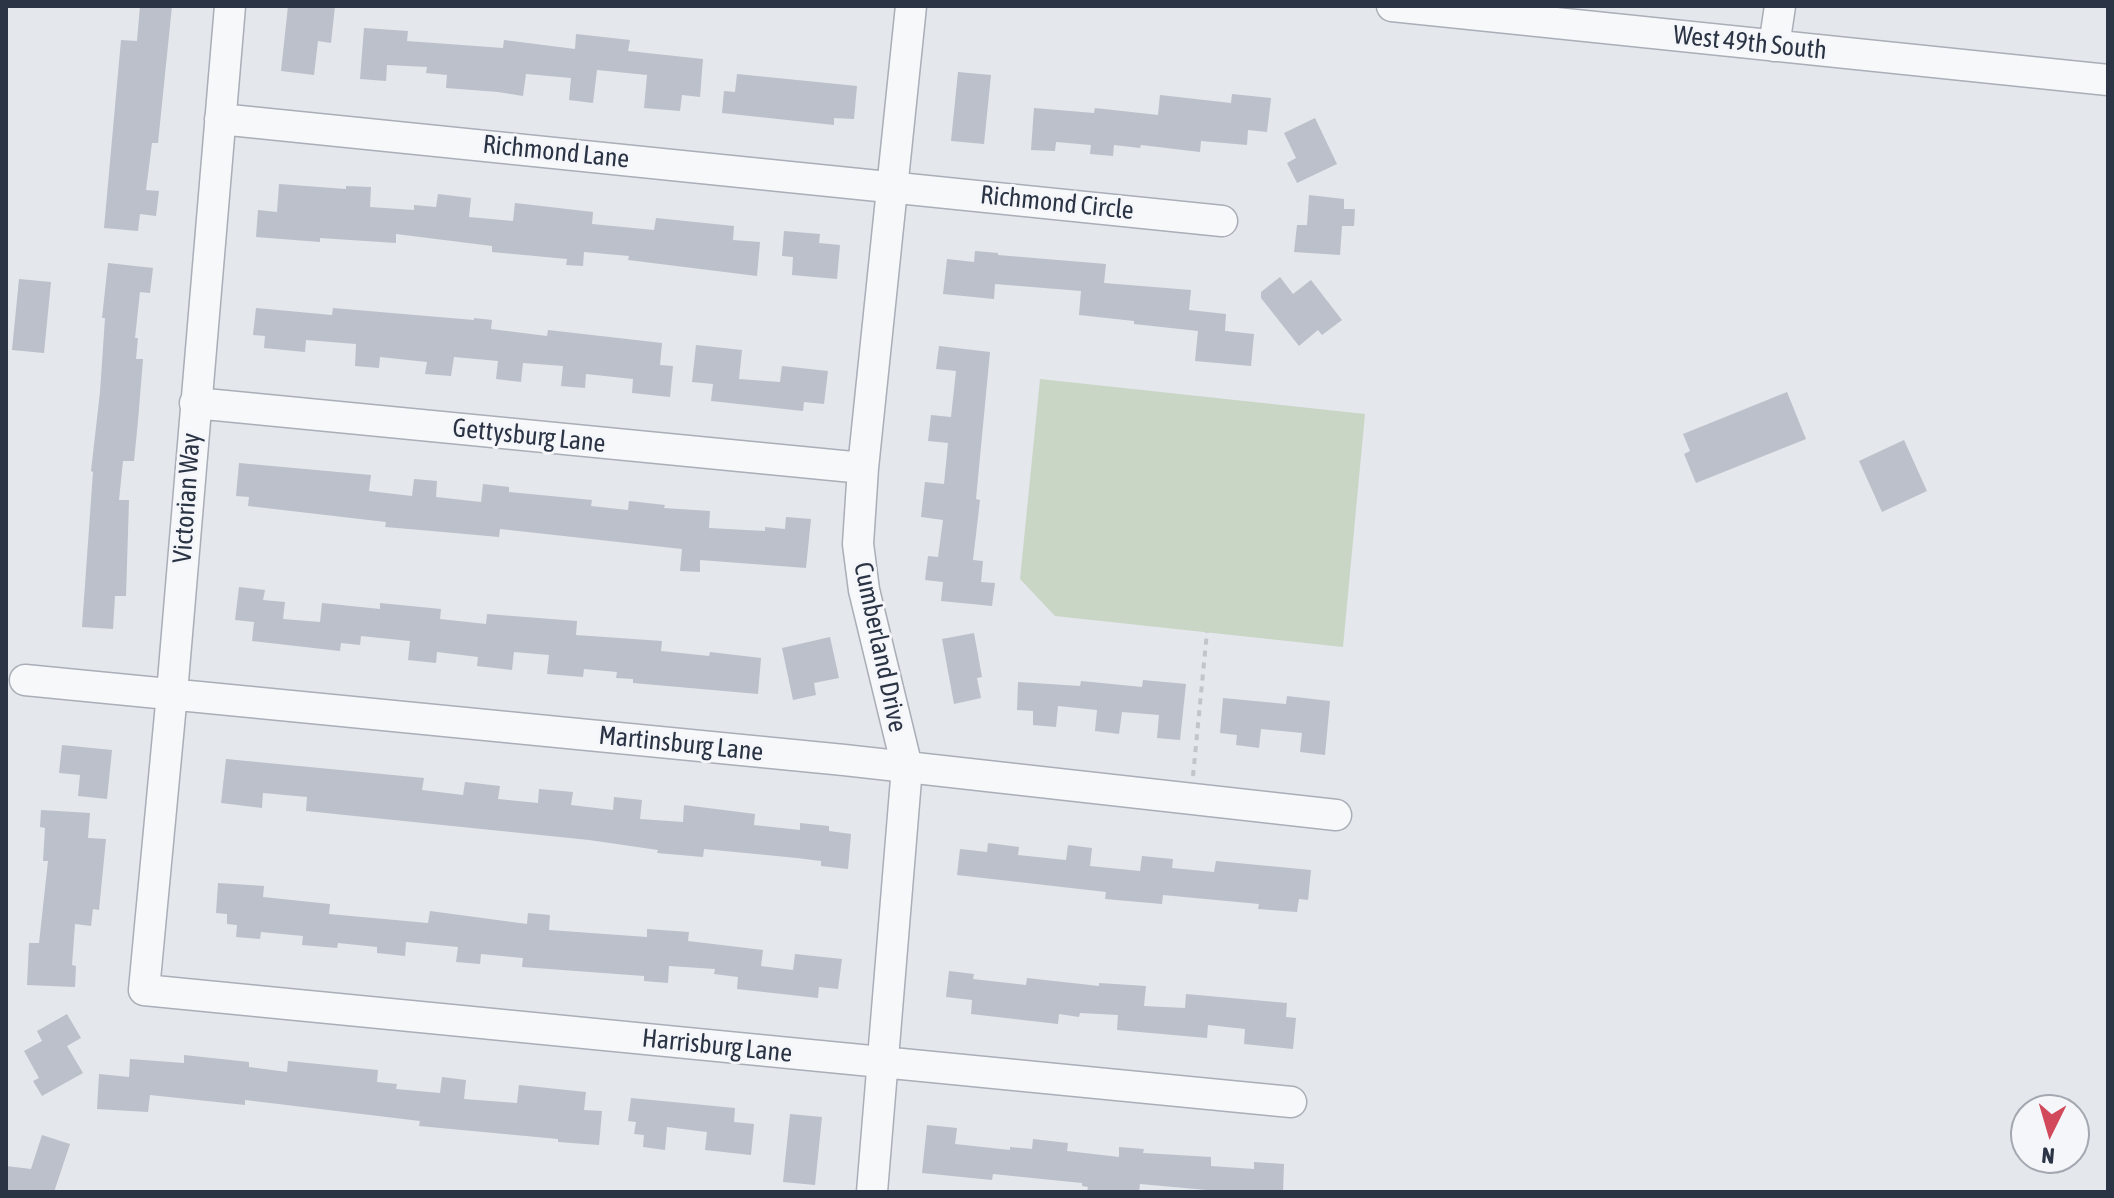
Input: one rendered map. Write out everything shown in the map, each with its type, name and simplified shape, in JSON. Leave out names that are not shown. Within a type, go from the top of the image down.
[{"type":"street","name":"Victorian Way","points":[[144,990],[230,6]]},
{"type":"street","name":"Cumberland Drive","points":[[872,1192],[907,767],[864,590],[858,544],[863,468],[911,6]]},
{"type":"street","name":"West 49th South","points":[[1392,6],[2108,80]]},
{"type":"street","points":[[1774,46],[1780,6]]},
{"type":"street","name":"Richmond Lane","points":[[220,119],[891,186]]},
{"type":"street","name":"Richmond Circle","points":[[891,186],[1222,221]]},
{"type":"street","name":"Gettysburg Lane","points":[[195,403],[863,468]]},
{"type":"street","name":"Martinsburg Lane","points":[[25,680],[907,767],[1336,815]]},
{"type":"street","name":"Harrisburg Lane","points":[[144,990],[1291,1102]]},
{"type":"path","points":[[1193,779],[1207,632]]},
{"type":"green space","points":[[1040,379],[1365,414],[1343,647],[1055,616],[1020,579]]},
{"type":"building","points":[[140,6],[172,6],[158,143],[152,143],[146,190],[159,191],[156,216],[140,214],[138,231],[104,228],[121,40],[137,41]]},
{"type":"building","points":[[288,6],[335,6],[331,43],[318,41],[314,75],[281,71]]},
{"type":"building","points":[[364,28],[408,31],[407,41],[503,48],[504,40],[575,49],[576,34],[630,40],[628,51],[703,59],[700,97],[682,95],[680,111],[644,108],[647,75],[597,70],[593,103],[569,100],[571,78],[526,74],[523,96],[446,88],[447,75],[426,73],[427,67],[387,65],[386,81],[360,79]]},
{"type":"building","points":[[958,72],[991,75],[984,144],[951,141]]},
{"type":"building","points":[[737,74],[857,86],[854,119],[834,118],[834,125],[722,113],[724,91],[735,92]]},
{"type":"building","points":[[1232,94],[1271,98],[1267,132],[1248,130],[1247,145],[1201,141],[1200,152],[1114,145],[1113,156],[1090,154],[1091,145],[1056,142],[1055,151],[1031,150],[1034,108],[1094,113],[1095,108],[1158,115],[1160,95],[1231,103]]},
{"type":"building","points":[[1315,118],[1337,164],[1297,183],[1287,163],[1296,158],[1284,133]]},
{"type":"building","points":[[279,184],[346,189],[346,186],[371,187],[370,207],[414,210],[414,205],[436,207],[438,194],[471,198],[469,217],[513,221],[515,203],[593,212],[592,224],[654,230],[656,218],[734,226],[733,240],[760,242],[757,276],[584,252],[583,266],[566,265],[567,259],[492,252],[492,246],[396,234],[396,243],[256,237],[258,210],[277,212]]},
{"type":"building","points":[[1309,195],[1344,199],[1344,209],[1355,209],[1354,226],[1342,226],[1340,255],[1294,252],[1297,225],[1307,225]]},
{"type":"building","points":[[784,231],[820,234],[819,243],[840,245],[837,279],[792,275],[793,257],[782,256]]},
{"type":"building","points":[[975,251],[1106,264],[1104,283],[1191,290],[1189,310],[1226,314],[1225,331],[1254,334],[1251,366],[1195,361],[1198,331],[1079,315],[1081,291],[995,284],[994,299],[943,294],[947,259],[974,262]]},
{"type":"building","points":[[108,263],[153,268],[150,293],[140,292],[135,338],[138,338],[136,359],[143,359],[134,461],[123,461],[119,500],[129,500],[126,596],[115,596],[113,629],[82,627]]},
{"type":"building","points":[[1280,277],[1293,294],[1311,280],[1342,320],[1322,335],[1318,330],[1299,346],[1261,298],[1261,292]]},
{"type":"building","points":[[19,279],[51,282],[44,353],[12,350]]},
{"type":"building","points":[[256,308],[332,315],[333,308],[474,318],[492,320],[491,329],[547,336],[548,330],[662,343],[660,365],[673,366],[670,397],[632,393],[633,379],[586,374],[585,388],[561,386],[563,366],[523,363],[521,382],[496,379],[498,361],[454,357],[451,376],[425,374],[427,362],[380,357],[379,368],[355,366],[356,344],[306,340],[305,352],[264,348],[265,336],[253,335]]},
{"type":"building","points":[[696,345],[742,350],[739,379],[780,382],[782,366],[828,371],[824,404],[804,402],[803,411],[711,401],[713,384],[692,382]]},
{"type":"building","points":[[939,346],[990,352],[973,560],[983,561],[981,582],[995,583],[992,606],[941,601],[943,582],[925,580],[928,556],[938,557],[943,520],[921,517],[925,482],[944,484],[948,443],[928,441],[931,415],[951,417],[956,371],[936,369]]},
{"type":"building","points":[[1787,392],[1806,439],[1696,483],[1684,454],[1690,451],[1683,434]]},
{"type":"building","points":[[1904,440],[1927,491],[1882,512],[1859,461]]},
{"type":"building","points":[[239,463],[371,475],[369,491],[412,496],[414,479],[437,481],[436,497],[481,502],[483,484],[509,487],[509,492],[592,500],[591,506],[628,510],[629,501],[665,505],[664,508],[710,511],[709,528],[765,531],[765,527],[785,529],[786,517],[811,519],[806,568],[700,560],[700,572],[680,571],[682,549],[500,529],[499,537],[385,527],[386,522],[248,506],[249,497],[236,496]]},
{"type":"building","points":[[239,587],[265,590],[263,600],[285,602],[283,619],[320,622],[322,603],[380,609],[380,603],[441,609],[440,619],[486,624],[487,614],[577,621],[576,635],[662,641],[661,651],[709,656],[710,652],[761,658],[758,694],[633,683],[633,679],[616,678],[617,672],[584,669],[583,677],[547,674],[549,655],[514,652],[512,670],[477,666],[478,657],[437,652],[436,663],[408,660],[410,641],[361,636],[360,645],[341,643],[340,651],[252,641],[254,622],[235,620]]},
{"type":"building","points":[[974,633],[982,677],[977,678],[981,698],[954,704],[942,639]]},
{"type":"building","points":[[830,637],[839,678],[814,683],[816,695],[793,700],[782,648]]},
{"type":"building","points":[[1143,680],[1186,684],[1180,740],[1157,738],[1159,715],[1122,712],[1119,734],[1095,731],[1097,710],[1058,706],[1056,727],[1033,725],[1033,711],[1017,710],[1018,682],[1080,686],[1081,681],[1142,687]]},
{"type":"building","points":[[1287,696],[1330,701],[1325,755],[1300,752],[1302,733],[1261,729],[1259,748],[1236,745],[1237,735],[1220,733],[1223,698],[1286,704]]},
{"type":"building","points":[[62,745],[112,750],[107,799],[78,796],[80,775],[59,773]]},
{"type":"building","points":[[226,759],[424,778],[422,790],[463,795],[465,782],[500,786],[498,799],[538,803],[539,789],[573,792],[571,805],[613,810],[614,797],[642,800],[640,819],[683,822],[684,805],[755,814],[754,825],[800,830],[800,823],[829,826],[829,831],[851,834],[848,869],[821,866],[821,861],[797,858],[704,849],[703,857],[657,853],[658,850],[589,840],[306,811],[307,797],[263,793],[262,808],[221,803]]},
{"type":"building","points":[[41,810],[90,813],[88,838],[106,839],[99,910],[93,909],[91,926],[75,924],[72,965],[76,966],[75,987],[27,985],[29,943],[39,943],[48,861],[43,861],[45,828],[40,827]]},
{"type":"building","points":[[988,843],[1019,847],[1018,855],[1066,860],[1068,845],[1092,848],[1090,866],[1140,871],[1142,856],[1173,859],[1172,868],[1214,872],[1216,861],[1311,870],[1308,900],[1299,899],[1297,912],[1258,909],[1259,904],[1163,895],[1162,904],[1105,899],[1106,892],[957,875],[960,849],[987,852]]},
{"type":"building","points":[[218,883],[264,886],[263,897],[330,904],[329,914],[428,923],[430,911],[527,924],[528,913],[550,915],[549,930],[647,937],[647,929],[689,932],[688,941],[763,950],[761,966],[793,970],[795,954],[842,959],[838,989],[819,987],[818,998],[737,989],[738,977],[714,974],[715,969],[669,966],[668,983],[644,981],[644,976],[522,967],[523,958],[481,954],[480,964],[456,962],[458,947],[406,942],[405,956],[377,953],[377,947],[338,943],[337,948],[302,945],[303,936],[261,932],[260,939],[236,937],[237,925],[227,924],[227,914],[216,913]]},
{"type":"building","points":[[949,971],[974,974],[973,979],[1026,985],[1027,978],[1099,986],[1099,983],[1146,986],[1144,1006],[1185,1008],[1186,994],[1287,1003],[1286,1017],[1296,1018],[1293,1049],[1244,1044],[1245,1029],[1208,1025],[1207,1038],[1117,1030],[1118,1015],[1080,1013],[1079,1017],[1059,1014],[1058,1024],[971,1014],[972,1000],[946,997]]},
{"type":"building","points":[[67,1014],[81,1038],[67,1046],[83,1073],[42,1096],[33,1081],[39,1078],[24,1051],[42,1041],[37,1031]]},
{"type":"building","points":[[184,1055],[249,1062],[249,1067],[287,1072],[288,1061],[378,1070],[377,1082],[397,1084],[396,1089],[440,1093],[442,1077],[466,1080],[464,1099],[517,1103],[519,1085],[586,1092],[584,1110],[602,1111],[599,1145],[419,1126],[420,1121],[245,1100],[245,1105],[150,1095],[148,1112],[97,1109],[99,1074],[129,1077],[130,1059],[184,1063]]},
{"type":"building","points":[[631,1098],[735,1108],[734,1122],[754,1124],[751,1155],[705,1150],[707,1132],[667,1127],[665,1150],[643,1147],[644,1135],[634,1134],[636,1122],[628,1121]]},
{"type":"building","points":[[790,1114],[822,1117],[815,1185],[783,1182]]},
{"type":"building","points":[[927,1125],[957,1128],[955,1144],[1010,1150],[1010,1147],[1032,1149],[1033,1139],[1068,1143],[1067,1151],[1119,1157],[1119,1147],[1144,1149],[1143,1153],[1211,1157],[1211,1166],[1254,1169],[1254,1162],[1284,1164],[1283,1192],[1229,1192],[1140,1184],[1139,1192],[1087,1192],[1088,1187],[1082,1186],[1082,1183],[993,1174],[992,1180],[922,1173]]},
{"type":"building","points":[[42,1135],[70,1144],[54,1192],[6,1192],[6,1166],[31,1169]]}]
